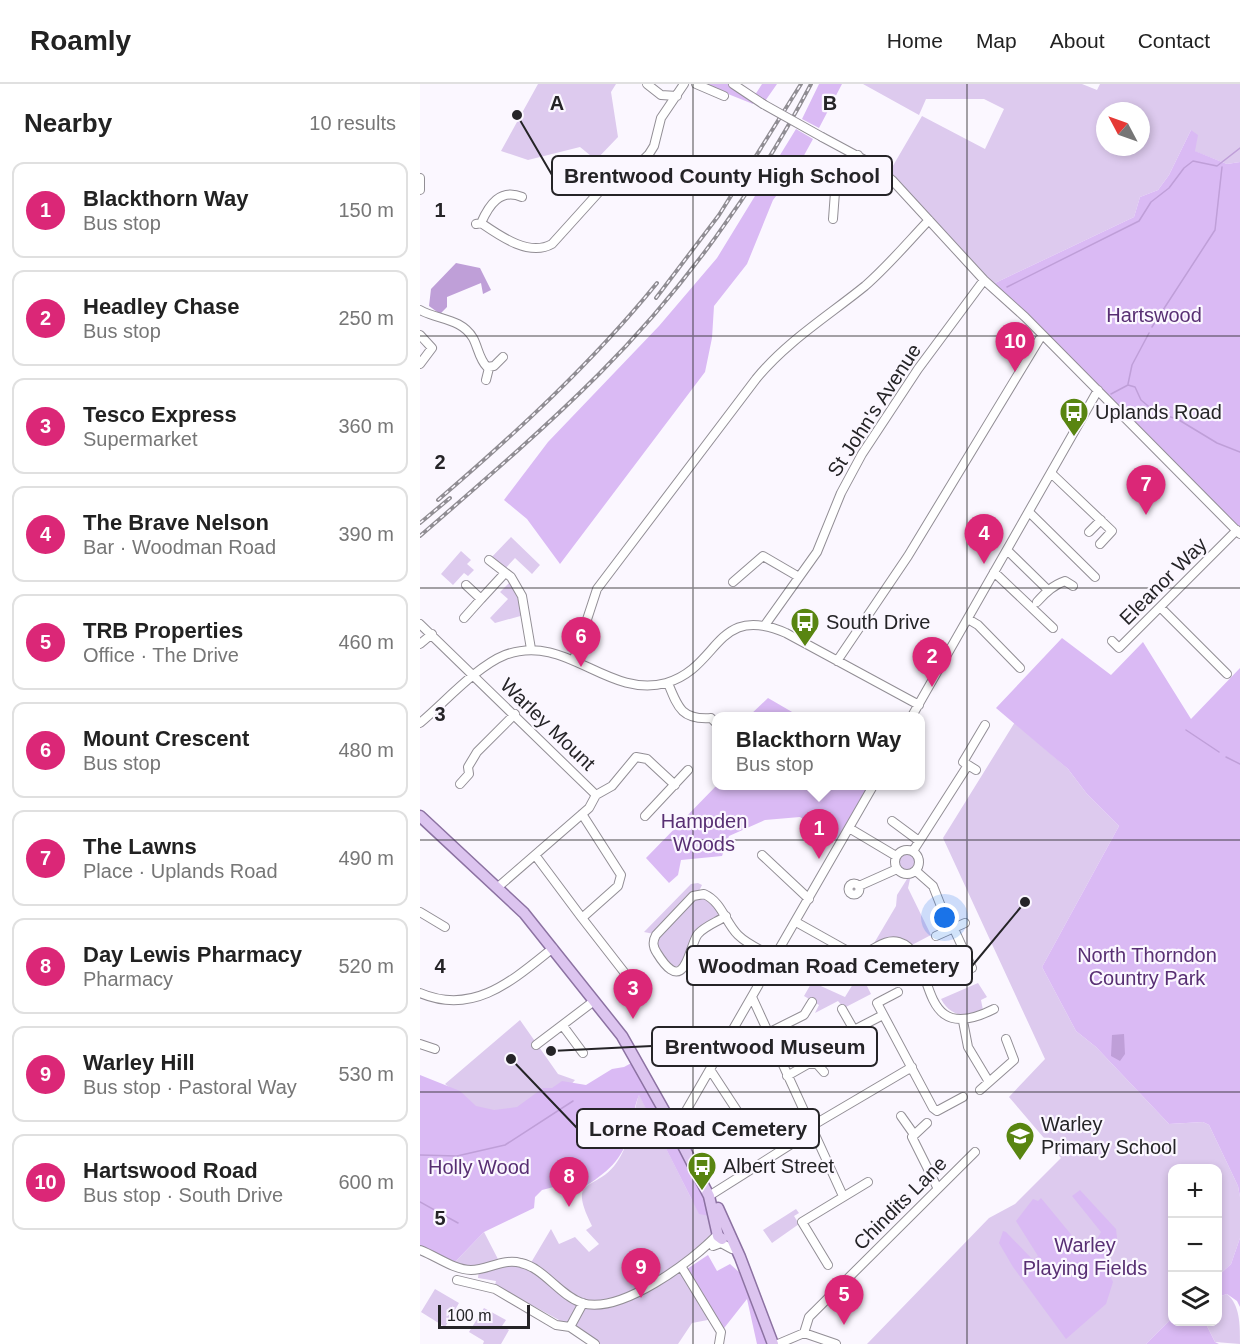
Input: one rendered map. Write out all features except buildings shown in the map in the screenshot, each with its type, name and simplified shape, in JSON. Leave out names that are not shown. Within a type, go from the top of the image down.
[{"type":"main road","points":[[420,816],[498,887],[553,948],[622,1036],[709,1196],[715,1203],[721,1237],[741,1262]]},
{"type":"main road","points":[[721,1237],[741,1262],[773,1344]]},
{"type":"street","points":[[647,84],[662,96],[677,96]]},
{"type":"street","points":[[522,197],[505,194],[494,200],[478,224],[529,248],[539,249],[552,244],[608,182],[641,162],[649,154],[654,146],[661,118],[684,84]]},
{"type":"street","points":[[696,84],[724,96]]},
{"type":"street","points":[[733,84],[763,104],[858,155],[892,180],[984,280],[1098,390],[1238,532]]},
{"type":"street","points":[[833,219],[835,192],[858,155]]},
{"type":"street","points":[[420,178],[420,190]]},
{"type":"street","points":[[574,659],[597,589],[766,366],[875,277],[929,220]]},
{"type":"street","name":"St John's Avenue","points":[[765,625],[817,552],[841,493],[862,454],[929,353],[984,280]]},
{"type":"street","points":[[420,310],[433,317],[457,322],[471,334],[482,361],[489,368]]},
{"type":"street","points":[[420,335],[432,348],[420,363]]},
{"type":"street","points":[[837,661],[908,556],[1042,335]]},
{"type":"street","points":[[486,380],[489,368],[503,357]]},
{"type":"street","points":[[915,712],[1098,390]]},
{"type":"street","points":[[1052,473],[1112,531],[1100,544]]},
{"type":"street","points":[[1029,512],[1095,577]]},
{"type":"street","points":[[1089,532],[1101,520]]},
{"type":"street","name":"Eleanor Way","points":[[1113,641],[1119,648],[1238,532]]},
{"type":"street","points":[[1007,550],[1048,590]]},
{"type":"street","points":[[737,581],[763,556],[799,577]]},
{"type":"street","points":[[489,560],[512,578],[522,596],[531,649]]},
{"type":"street","points":[[994,572],[1053,628]]},
{"type":"street","points":[[464,618],[505,573]]},
{"type":"street","points":[[1037,602],[1048,590],[1065,581],[1072,586]]},
{"type":"street","points":[[466,585],[482,599]]},
{"type":"street","points":[[1161,608],[1227,674]]},
{"type":"street","points":[[968,619],[978,625],[1020,668]]},
{"type":"street","name":"Warley Mount","points":[[420,624],[596,795],[594,804],[498,887]]},
{"type":"street","points":[[420,723],[474,676],[506,655],[531,649],[574,659],[624,684],[636,686],[668,683],[693,667],[734,629],[745,624],[765,625],[919,705]]},
{"type":"street","points":[[420,644],[432,634]]},
{"type":"street","points":[[668,683],[684,713],[690,718],[712,718]]},
{"type":"street","points":[[460,784],[469,774],[468,767],[477,752],[515,714]]},
{"type":"street","points":[[913,851],[967,764],[985,725]]},
{"type":"street","points":[[596,795],[612,786],[636,757],[647,759],[675,784]]},
{"type":"street","points":[[645,816],[688,770]]},
{"type":"street","points":[[675,1130],[871,790]]},
{"type":"street","points":[[582,814],[624,874],[618,886],[582,918]]},
{"type":"street","points":[[892,822],[919,841]]},
{"type":"street","points":[[849,828],[896,856]]},
{"type":"street","points":[[896,856],[902,851],[913,851]]},
{"type":"street","points":[[913,851],[919,860],[916,871]]},
{"type":"street","points":[[535,855],[624,972]]},
{"type":"street","points":[[762,855],[809,899]]},
{"type":"street","points":[[896,856],[897,869]]},
{"type":"street","points":[[897,869],[907,874],[916,871]]},
{"type":"street","points":[[859,886],[897,869]]},
{"type":"street","points":[[916,871],[933,886],[972,968]]},
{"type":"street","points":[[726,916],[699,933],[693,942],[690,960],[682,968],[669,967],[656,952],[653,944],[656,935],[697,894],[711,898],[726,916],[738,935],[776,957]]},
{"type":"street","points":[[420,912],[445,927]]},
{"type":"street","points":[[796,922],[855,955],[861,956],[889,941],[904,944],[913,954],[935,1003],[946,1015],[963,1021],[994,1009]]},
{"type":"street","points":[[936,936],[965,924]]},
{"type":"street","points":[[420,993],[432,999],[453,1001],[488,995],[553,948]]},
{"type":"street","points":[[898,992],[877,1003],[935,1110],[963,1097]]},
{"type":"street","points":[[752,997],[770,1032],[787,1076],[843,1196]]},
{"type":"street","points":[[536,1045],[594,1001]]},
{"type":"street","points":[[770,1032],[804,1015],[812,1002]]},
{"type":"street","points":[[842,1009],[854,1030],[883,1015]]},
{"type":"street","points":[[963,1021],[968,1047],[988,1082]]},
{"type":"street","points":[[563,1026],[583,1053]]},
{"type":"street","points":[[980,1090],[1014,1060],[1006,1039]]},
{"type":"street","points":[[420,1044],[435,1049]]},
{"type":"street","points":[[807,1053],[808,1064]]},
{"type":"street","points":[[787,1076],[808,1064],[817,1064],[824,1072]]},
{"type":"street","points":[[709,1196],[811,1129],[912,1067]]},
{"type":"street","points":[[711,1071],[747,1126]]},
{"type":"street","points":[[901,1116],[913,1133],[913,1141],[937,1187]]},
{"type":"street","points":[[913,1133],[927,1123]]},
{"type":"street","name":"Chindits Lane","points":[[804,1333],[809,1317],[937,1187],[975,1152]]},
{"type":"street","points":[[828,1265],[802,1222],[868,1182]]},
{"type":"street","points":[[420,1250],[466,1269],[513,1261],[525,1264],[583,1303],[596,1304],[624,1298],[681,1266],[721,1237]]},
{"type":"street","points":[[681,1266],[721,1332],[718,1344]]},
{"type":"street","points":[[457,1280],[495,1289],[556,1325],[570,1327],[595,1344]]},
{"type":"street","points":[[570,1327],[583,1303]]},
{"type":"street","points":[[778,1344],[804,1333],[836,1344]]},
{"type":"green space","points":[[538,84],[616,84],[611,92],[618,137],[596,160],[580,147],[528,160],[501,151]]},
{"type":"green space","points":[[703,84],[733,84],[753,98],[762,84],[777,84],[763,104],[754,99],[753,104]]},
{"type":"green space","points":[[819,84],[842,84],[819,128],[802,119]]},
{"type":"green space","points":[[863,84],[1082,84],[1097,90],[1100,84],[1240,84],[1240,162],[1227,164],[1194,151],[1191,130],[1169,175],[1158,190],[1140,197],[1134,217],[993,284],[887,176],[922,116],[985,149],[1004,109],[984,99],[926,99],[919,115]]},
{"type":"green space","points":[[796,129],[813,139],[796,170],[773,200],[747,264],[714,306],[712,338],[705,372],[560,564],[527,519],[504,500],[548,442],[659,326],[717,258]]},
{"type":"green space","name":"Hartswood","points":[[1191,130],[1198,135],[1195,151],[1227,164],[1240,162],[1240,534],[993,284],[1134,217],[1140,197],[1158,190],[1169,175]]},
{"type":"green space","points":[[511,537],[540,565],[532,574],[515,558],[502,572],[489,560]]},
{"type":"green space","points":[[461,551],[471,560],[467,564],[474,570],[468,576],[464,573],[453,585],[441,574]]},
{"type":"green space","points":[[511,581],[524,615],[495,623],[490,618],[508,599],[500,592]]},
{"type":"green space","name":"North Thorndon Country Park","points":[[1062,638],[1111,675],[1143,642],[1191,719],[1240,668],[1240,1197],[1238,1186],[1209,1125],[1203,1122],[1169,1124],[1096,1047],[1076,1031],[1042,967],[1119,826],[1087,794],[1068,769],[996,708]]},
{"type":"green space","points":[[768,698],[792,712],[753,712]]},
{"type":"green space","name":"Warley Playing Fields","points":[[1015,722],[1068,769],[1087,794],[1119,826],[1042,967],[1076,1031],[1096,1047],[1169,1124],[1203,1122],[1209,1125],[1238,1186],[1240,1197],[1240,1238],[1231,1264],[1222,1272],[1222,1164],[1168,1164],[1168,1322],[1146,1344],[867,1344],[989,1218],[1015,1204],[1061,1158],[1009,1097],[1045,1059],[943,838]]},
{"type":"green space","name":"Hampden Woods","points":[[712,790],[866,790],[837,840],[800,817],[765,820],[729,836],[722,856],[681,860],[678,875],[669,883],[646,858]]},
{"type":"green space","points":[[907,852],[913,855],[916,861],[913,867],[907,870],[901,867],[898,861],[901,855]]},
{"type":"green space","points":[[907,879],[910,879],[908,888],[931,935],[908,947],[896,941],[870,950],[896,906],[897,895]]},
{"type":"green space","points":[[691,884],[702,885],[699,891],[654,934],[644,932]]},
{"type":"green space","points":[[700,896],[709,899],[719,914],[701,927],[681,965],[674,967],[657,948],[658,938],[694,899]]},
{"type":"green space","points":[[861,961],[868,980],[865,982],[871,994],[844,1008],[838,1001],[815,1013],[819,1005],[804,996],[812,982],[845,997],[853,984],[856,962]]},
{"type":"green space","points":[[978,983],[987,997],[981,1000],[983,1010],[965,1015],[959,1014],[949,1009],[941,999]]},
{"type":"green space","points":[[520,1020],[558,1074],[575,1080],[568,1088],[497,1124],[445,1084]]},
{"type":"green space","name":"Holly Wood","points":[[637,1060],[709,1196],[711,1216],[699,1214],[639,1095],[623,1151],[606,1171],[592,1182],[583,1188],[577,1181],[542,1190],[535,1197],[534,1208],[484,1232],[453,1264],[420,1250],[420,1075],[460,1091],[476,1106],[494,1110],[517,1107],[543,1088],[552,1088],[562,1081],[586,1085],[612,1069],[624,1067]]},
{"type":"green space","points":[[639,1094],[692,1200],[711,1216],[714,1238],[681,1267],[713,1319],[692,1323],[678,1344],[595,1344],[556,1325],[559,1320],[495,1285],[496,1281],[478,1278],[479,1269],[453,1264],[484,1232],[500,1263],[529,1266],[551,1229],[559,1244],[575,1237],[589,1252],[599,1244],[586,1230],[592,1226],[585,1210],[583,1191],[609,1172],[622,1154]]},
{"type":"green space","points":[[1080,1190],[1116,1229],[1117,1238],[1103,1260],[1113,1282],[1106,1304],[1066,1339],[1013,1267],[999,1243],[1003,1231],[1006,1232],[1033,1260],[1038,1256],[1016,1221],[1033,1199],[1038,1201],[1041,1198],[1088,1255],[1101,1232],[1072,1196]]},
{"type":"green space","points":[[796,1209],[799,1213],[794,1216],[799,1224],[772,1243],[763,1230]]},
{"type":"green space","points":[[1240,1238],[1240,1307],[1237,1301],[1227,1294],[1222,1296],[1222,1272],[1231,1264]]},
{"type":"green space","points":[[708,1255],[717,1271],[730,1264],[739,1272],[767,1344],[757,1344],[747,1299],[721,1332],[684,1271]]},
{"type":"green space","points":[[435,1289],[459,1303],[445,1327],[421,1312]]},
{"type":"green space","points":[[1227,1294],[1237,1309],[1240,1344],[1215,1342],[1207,1326],[1222,1326],[1222,1296]]},
{"type":"green space","points":[[484,1308],[506,1320],[502,1326],[509,1330],[501,1344],[483,1344],[484,1341],[469,1332]]},
{"type":"green space","points":[[1168,1322],[1168,1326],[1207,1326],[1215,1342],[1219,1344],[1146,1344]]},
{"type":"shaded area","points":[[456,263],[480,268],[491,290],[483,294],[481,283],[447,297],[447,307],[440,314],[429,306],[431,289]]},
{"type":"shaded area","points":[[1124,1034],[1125,1054],[1120,1061],[1111,1056],[1112,1035]]},
{"type":"waterway","points":[[1007,287],[1139,221],[1151,202],[1169,188],[1184,168],[1193,161],[1217,166],[1240,148]]},
{"type":"waterway","points":[[1152,327],[1215,230],[1222,167]]},
{"type":"waterway","points":[[1128,384],[1132,365],[1149,333]]},
{"type":"waterway","points":[[1111,394],[1128,385],[1135,387],[1141,400],[1154,411],[1179,420],[1217,443],[1240,452]]},
{"type":"waterway","points":[[1186,730],[1219,752]]},
{"type":"waterway","points":[[1226,757],[1240,764]]},
{"type":"waterway","points":[[420,1155],[457,1156],[505,1145],[573,1101]]},
{"type":"waterway","points":[[420,1202],[458,1223]]},
{"type":"railway","points":[[656,298],[719,215],[801,84]]},
{"type":"railway","points":[[420,536],[577,395],[660,308],[742,200],[790,123],[811,84]]},
{"type":"railway","points":[[438,500],[496,449],[580,369],[657,283]]},
{"type":"railway","points":[[420,523],[450,498]]},
{"type":"place","name":"Brentwood County High School","points":[[517,115]]},
{"type":"place","name":"Hartswood Road","points":[[1015,372]]},
{"type":"place","name":"Uplands Road","points":[[1074,438]]},
{"type":"place","name":"The Lawns","points":[[1146,515]]},
{"type":"place","name":"The Brave Nelson","points":[[984,564]]},
{"type":"place","name":"South Drive","points":[[805,648]]},
{"type":"place","name":"Mount Crescent","points":[[581,667]]},
{"type":"place","name":"Headley Chase","points":[[932,687]]},
{"type":"place","name":"Blackthorn Way","points":[[819,859]]},
{"type":"place","name":"Woodman Road Cemetery","points":[[1025,902]]},
{"type":"place","name":"Tesco Express","points":[[633,1019]]},
{"type":"place","name":"Brentwood Museum","points":[[551,1051]]},
{"type":"place","name":"Lorne Road Cemetery","points":[[511,1059]]},
{"type":"place","name":"Warley Primary School","points":[[1020,1162]]},
{"type":"place","name":"Albert Street","points":[[702,1192]]},
{"type":"place","name":"Day Lewis Pharmacy","points":[[569,1207]]},
{"type":"place","name":"Warley Hill","points":[[641,1298]]},
{"type":"place","name":"TRB Properties","points":[[844,1325]]}]
